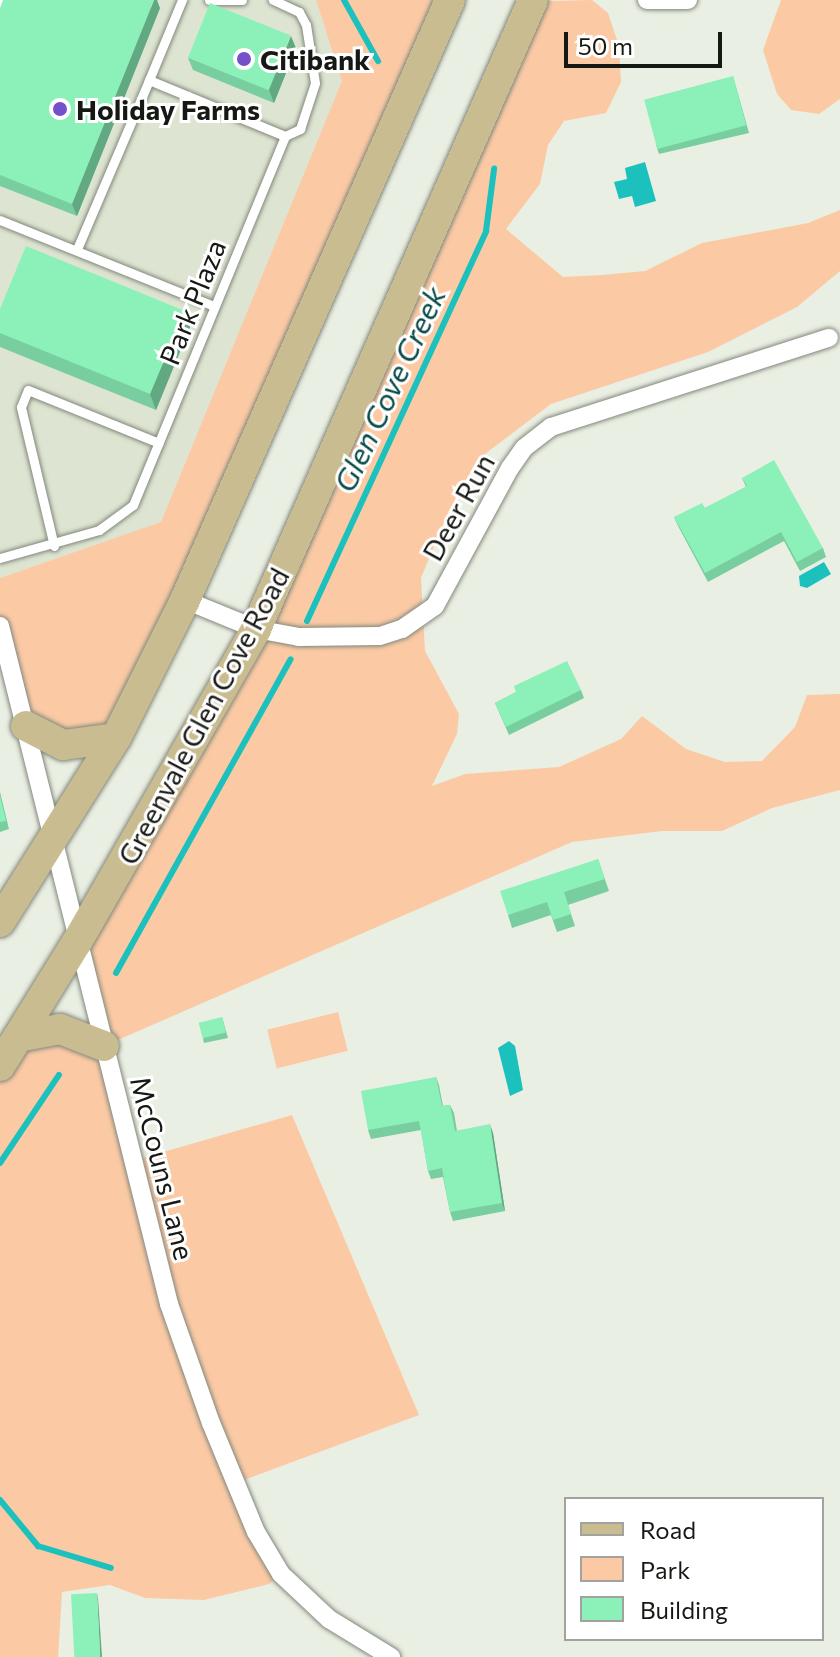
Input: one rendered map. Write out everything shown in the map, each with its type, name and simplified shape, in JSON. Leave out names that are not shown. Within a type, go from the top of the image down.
[{"type":"main road","points":[[0,922],[116,738],[185,600],[450,0]]},
{"type":"main road","name":"Greenvale Glen Cove Road","points":[[0,1066],[77,942],[256,629],[533,0]]},
{"type":"main road","points":[[26,726],[63,745],[116,738]]},
{"type":"main road","points":[[18,1037],[60,1029],[104,1046]]},
{"type":"street","points":[[647,0],[688,0]]},
{"type":"street","name":"Deer Run","points":[[185,600],[256,629],[318,639],[380,636],[402,629],[435,606],[510,468],[524,448],[551,427],[829,338]]},
{"type":"street","name":"McCouns Lane","points":[[0,626],[169,1304],[256,1532],[298,1594],[391,1657]]},
{"type":"lane","points":[[77,249],[182,0]]},
{"type":"lane","points":[[209,0],[242,0]]},
{"type":"lane","name":"Park Plaza","points":[[0,558],[54,546],[99,530],[133,505],[285,136],[300,129],[315,70],[299,12],[273,0]]},
{"type":"lane","points":[[149,80],[285,136]]},
{"type":"lane","points":[[0,220],[214,306]]},
{"type":"lane","points":[[54,546],[21,407],[28,390],[159,443]]},
{"type":"shaded area","points":[[0,0],[316,0],[343,80],[161,523],[0,578]]},
{"type":"green space","points":[[316,0],[450,0],[116,738],[27,733],[0,626],[0,578],[161,522],[342,81]]},
{"type":"green space","points":[[592,0],[608,13],[619,46],[621,82],[606,113],[564,121],[548,145],[540,184],[506,229],[563,277],[602,275],[645,271],[702,243],[808,223],[840,210],[840,271],[797,307],[708,352],[551,404],[481,457],[447,515],[421,578],[425,651],[459,714],[457,734],[432,786],[465,774],[559,767],[621,739],[642,716],[686,749],[725,762],[762,761],[795,727],[807,695],[840,694],[840,790],[772,808],[722,831],[662,831],[572,842],[104,1046],[132,1161],[292,1115],[419,1415],[236,1483],[281,1574],[269,1584],[204,1600],[145,1598],[110,1585],[62,1592],[58,1657],[0,1657],[0,1066],[18,1037],[103,1045],[77,942],[204,723],[535,10],[548,1]]},
{"type":"green space","points":[[781,0],[840,0],[840,99],[819,114],[791,110],[777,94],[763,50]]},
{"type":"green space","points":[[338,1012],[348,1051],[277,1068],[267,1030]]},
{"type":"water","points":[[645,162],[656,201],[635,207],[632,196],[619,199],[614,182],[627,179],[625,168]]},
{"type":"water","points":[[824,562],[831,574],[807,588],[800,586],[799,576]]},
{"type":"water","points":[[509,1041],[515,1046],[523,1090],[510,1096],[498,1048]]},
{"type":"building","name":"Holiday Farms","points":[[3,0],[154,0],[72,204],[0,175],[0,8]]},
{"type":"building","name":"Citibank","points":[[210,3],[291,36],[269,90],[188,58]]},
{"type":"building","points":[[733,76],[746,125],[657,149],[644,100]]},
{"type":"building","points":[[26,246],[185,311],[150,394],[0,333],[0,309]]},
{"type":"building","points":[[774,460],[823,548],[797,562],[781,532],[705,573],[674,517],[702,503],[705,508],[747,486],[742,478]]},
{"type":"building","points":[[567,661],[581,690],[506,727],[495,703],[516,692],[514,686]]},
{"type":"building","points":[[0,796],[6,821],[0,822]]},
{"type":"building","points":[[598,859],[605,879],[564,892],[571,914],[553,920],[547,902],[508,915],[500,891]]},
{"type":"building","points":[[222,1017],[226,1033],[203,1038],[199,1023]]},
{"type":"building","points":[[436,1077],[442,1106],[450,1105],[455,1131],[490,1124],[502,1203],[450,1212],[442,1168],[428,1171],[419,1121],[368,1130],[361,1091]]},
{"type":"building","points":[[97,1593],[100,1657],[74,1657],[71,1594]]},
{"type":"waterway","name":"Glen Cove Creek","points":[[344,0],[378,61]]},
{"type":"waterway","name":"Glen Cove Creek","points":[[307,621],[486,231],[494,169]]},
{"type":"waterway","name":"Glen Cove Creek","points":[[116,973],[291,659]]},
{"type":"waterway","name":"Glen Cove Creek","points":[[0,1163],[59,1075]]},
{"type":"waterway","points":[[0,1500],[38,1546],[111,1568]]},
{"type":"place","name":"Citibank","points":[[244,59]]},
{"type":"place","name":"Holiday Farms","points":[[60,109]]}]
